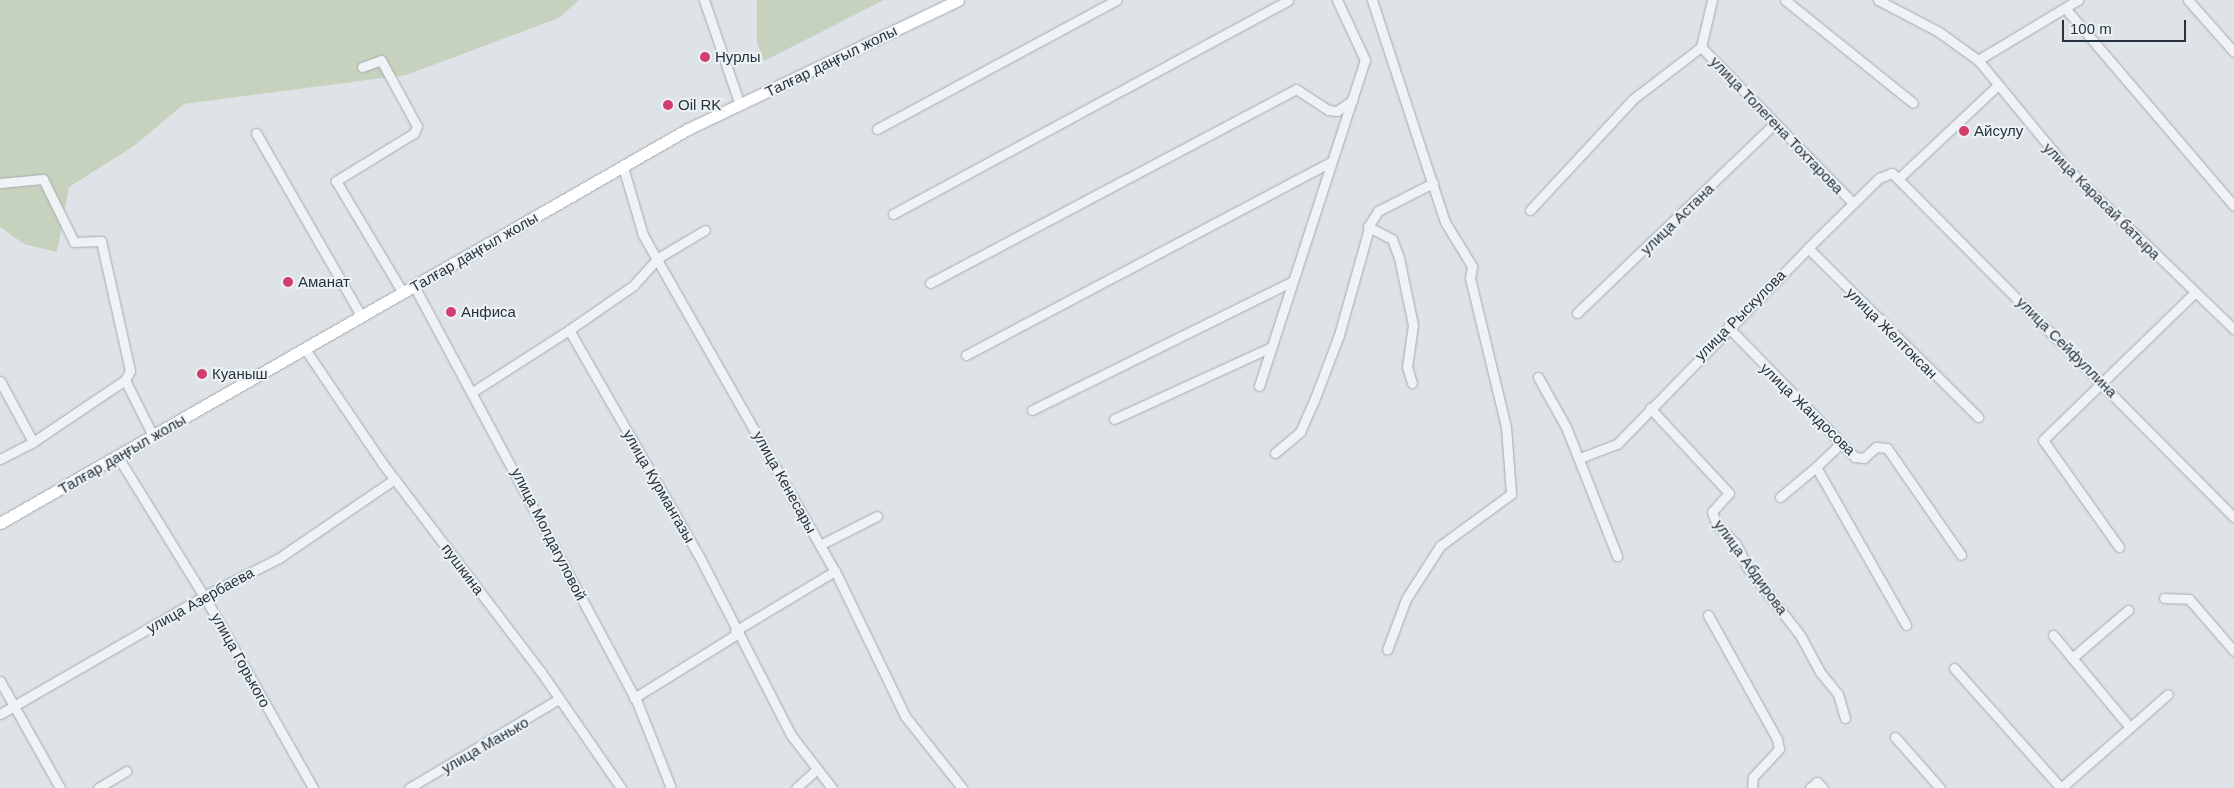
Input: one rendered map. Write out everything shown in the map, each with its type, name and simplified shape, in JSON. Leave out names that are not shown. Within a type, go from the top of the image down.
[{"type":"main road","name":"Талғар даңғыл жолы","points":[[0,524],[623,167],[740,105],[958,0]]},
{"type":"street","points":[[704,0],[740,105]]},
{"type":"street","points":[[877,129],[1117,0]]},
{"type":"street","points":[[893,214],[1288,0]]},
{"type":"street","points":[[1258,386],[1365,60],[1356,32],[1337,0]]},
{"type":"street","points":[[1372,0],[1445,222],[1472,266],[1470,278],[1506,427],[1511,494],[1440,546],[1406,599],[1387,650]]},
{"type":"street","name":"улица Толегена Тохтарова","points":[[1530,210],[1633,99],[1701,47],[1712,0]]},
{"type":"street","points":[[1785,0],[1913,103]]},
{"type":"street","name":"улица Карасай батыра","points":[[1878,0],[1939,32],[1978,60],[1997,86],[2067,168],[2234,329]]},
{"type":"street","points":[[1978,60],[2078,0]]},
{"type":"street","points":[[2188,0],[2234,52]]},
{"type":"street","points":[[2065,8],[2234,206]]},
{"type":"street","name":"улица Толегена Тохтарова","points":[[1701,47],[1854,203]]},
{"type":"street","points":[[362,67],[381,60],[417,126],[414,133],[336,181],[403,293]]},
{"type":"street","points":[[1899,178],[1997,86]]},
{"type":"street","points":[[930,283],[1296,89],[1328,110],[1337,111],[1353,100]]},
{"type":"street","name":"улица Астана","points":[[1577,313],[1775,123]]},
{"type":"street","points":[[256,133],[362,317]]},
{"type":"street","points":[[966,354],[1330,162]]},
{"type":"street","name":"улица Кенесары","points":[[623,167],[634,211],[658,258],[835,572],[905,716],[962,788]]},
{"type":"street","name":"улица Рыскулова","points":[[1580,458],[1617,444],[1728,327],[1879,178],[1892,173],[1899,178]]},
{"type":"street","points":[[0,184],[43,178],[74,242],[101,241],[130,371],[125,380],[33,442],[0,459]]},
{"type":"street","name":"улица Сейфуллина","points":[[1899,178],[2234,517]]},
{"type":"street","points":[[1275,453],[1300,432],[1315,398],[1338,334],[1369,228],[1369,219],[1378,211],[1433,183]]},
{"type":"street","points":[[1369,228],[1392,239],[1399,258],[1413,325],[1408,367],[1412,382]]},
{"type":"street","points":[[474,392],[634,285],[658,258],[705,230]]},
{"type":"street","name":"улица Желтоксан","points":[[1808,248],[1978,417]]},
{"type":"street","points":[[1032,410],[1293,281]]},
{"type":"street","name":"улица Молдагуловой","points":[[414,286],[474,392],[634,698],[672,787]]},
{"type":"street","points":[[2119,547],[2043,440],[2103,384],[2195,292]]},
{"type":"street","name":"улица Жандосова","points":[[1728,327],[1855,457],[1864,458],[1876,446],[1887,448],[1961,555]]},
{"type":"street","name":"улица Курмангазы","points":[[569,330],[698,554],[736,632],[815,771],[832,788]]},
{"type":"street","points":[[1114,419],[1271,347]]},
{"type":"street","name":"пушкина","points":[[305,349],[395,479],[622,788]]},
{"type":"street","points":[[1538,377],[1580,458],[1617,556]]},
{"type":"street","points":[[125,380],[153,436]]},
{"type":"street","points":[[0,381],[33,442]]},
{"type":"street","name":"улица Абдирова","points":[[1650,408],[1729,493],[1712,512],[1717,525],[1736,544],[1747,568],[1800,634],[1838,694],[1845,718]]},
{"type":"street","points":[[1780,497],[1841,443]]},
{"type":"street","name":"улица Горького","points":[[118,457],[204,596],[313,788]]},
{"type":"street","points":[[1816,467],[1906,625]]},
{"type":"street","name":"улица Азербаева","points":[[0,714],[204,596],[279,558],[395,479]]},
{"type":"street","points":[[820,545],[877,516]]},
{"type":"street","points":[[634,698],[736,632],[835,572]]},
{"type":"street","points":[[2164,598],[2189,599],[2234,651]]},
{"type":"street","points":[[2072,658],[2128,610]]},
{"type":"street","points":[[1708,615],[1777,739],[1779,750],[1753,777],[1752,788]]},
{"type":"street","points":[[2053,635],[2128,725]]},
{"type":"street","points":[[1954,668],[2061,788],[2125,733],[2128,725],[2168,694]]},
{"type":"street","points":[[0,681],[60,788]]},
{"type":"street","name":"улица Манько","points":[[409,788],[558,699]]},
{"type":"street","points":[[1895,737],[1940,788]]},
{"type":"street","points":[[796,788],[815,771]]},
{"type":"street","points":[[98,788],[126,772]]},
{"type":"street","points":[[1810,788],[1817,782],[1822,788]]},
{"type":"green space","points":[[0,0],[579,0],[559,18],[406,75],[184,104],[134,146],[69,187],[57,252],[24,244],[0,227]]},
{"type":"green space","points":[[757,0],[884,0],[764,61],[757,43]]},
{"type":"place","name":"Нурлы","points":[[705,57]]},
{"type":"place","name":"Oil RK","points":[[668,105]]},
{"type":"place","name":"Айсулу","points":[[1964,131]]},
{"type":"place","name":"Аманат","points":[[288,282]]},
{"type":"place","name":"Анфиса","points":[[451,312]]},
{"type":"place","name":"Куаныш","points":[[202,374]]}]
